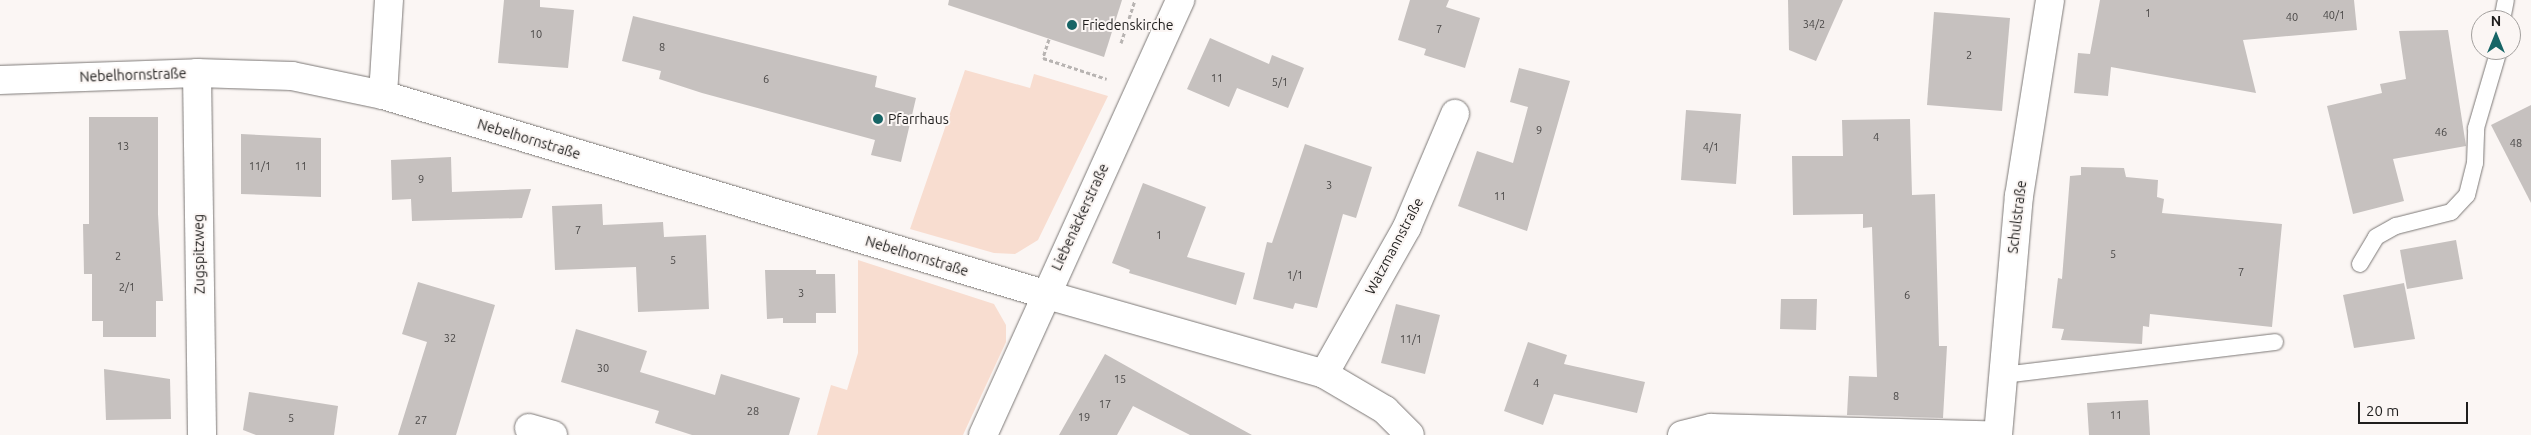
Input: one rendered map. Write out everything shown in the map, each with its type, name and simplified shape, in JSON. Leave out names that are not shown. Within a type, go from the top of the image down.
[{"type":"street","points":[[383,95],[389,0]]},
{"type":"street","name":"Liebenäckerstraße","points":[[983,435],[1044,294],[1180,0]]},
{"type":"street","name":"Schulstraße","points":[[1998,435],[2019,196],[2050,0]]},
{"type":"street","name":"Nebelhornstraße","points":[[0,80],[197,72],[292,76],[383,95],[1044,294]]},
{"type":"street","name":"Zugspitzweg","points":[[197,72],[202,435]]},
{"type":"street","name":"Watzmannstraße","points":[[1324,374],[1407,227],[1455,114]]},
{"type":"street","points":[[1044,294],[1324,374],[1385,410],[1410,435]]},
{"type":"street","points":[[1682,435],[1711,428],[1985,435]]},
{"type":"lane","points":[[2360,264],[2376,237],[2396,226],[2451,212],[2467,196],[2475,164],[2476,128],[2496,60]]},
{"type":"lane","points":[[2003,375],[2275,342]]},
{"type":"path","points":[[1120,47],[1135,0]]},
{"type":"path","points":[[1049,39],[1043,58],[1139,88]]},
{"type":"shaded area","points":[[965,70],[1030,88],[1034,74],[1108,96],[1038,240],[1015,254],[994,253],[910,229]]},
{"type":"shaded area","points":[[858,260],[994,304],[1006,325],[1006,342],[963,435],[817,435],[831,385],[847,390],[858,353]]},
{"type":"building","points":[[504,0],[540,0],[540,7],[574,10],[568,68],[498,63]]},
{"type":"building","name":"Friedenskirche","points":[[949,0],[1122,0],[1104,57],[948,5]]},
{"type":"building","points":[[1410,0],[1449,0],[1446,7],[1480,18],[1465,68],[1424,55],[1426,49],[1398,40]]},
{"type":"building","points":[[1788,0],[1843,0],[1816,61],[1789,50]]},
{"type":"building","points":[[2100,0],[2354,0],[2357,30],[2243,40],[2256,93],[2111,67],[2108,96],[2074,93],[2078,53],[2090,54]]},
{"type":"building","points":[[1934,12],[2010,18],[2002,111],[1927,105]]},
{"type":"building","points":[[633,16],[877,76],[875,87],[916,98],[901,162],[871,155],[875,140],[702,93],[659,79],[661,71],[622,61]]},
{"type":"building","points":[[2448,30],[2466,146],[2393,159],[2404,201],[2353,214],[2327,106],[2382,93],[2380,84],[2406,79],[2399,31]]},
{"type":"building","points":[[1210,38],[1269,64],[1272,55],[1304,68],[1288,108],[1237,88],[1229,107],[1187,89]]},
{"type":"building","points":[[1519,68],[1570,81],[1527,231],[1458,206],[1477,151],[1513,163],[1528,107],[1510,102]]},
{"type":"building","points":[[2531,105],[2531,203],[2491,125]]},
{"type":"building","points":[[1686,110],[1741,114],[1736,184],[1681,180]]},
{"type":"building","points":[[89,117],[158,117],[158,214],[163,301],[156,301],[156,337],[103,337],[103,321],[92,321],[92,274],[84,274],[83,224],[89,224]]},
{"type":"building","points":[[1910,119],[1912,195],[1935,194],[1939,346],[1947,346],[1943,418],[1847,415],[1849,376],[1877,377],[1872,227],[1863,228],[1863,214],[1793,215],[1792,156],[1843,156],[1842,120]]},
{"type":"building","points":[[241,134],[321,138],[321,197],[241,194]]},
{"type":"building","points":[[1305,144],[1372,167],[1356,218],[1343,214],[1317,308],[1295,303],[1293,309],[1253,299],[1267,242],[1272,243]]},
{"type":"building","points":[[451,157],[452,192],[531,189],[522,218],[412,221],[411,199],[392,200],[391,160]]},
{"type":"building","points":[[2081,167],[2124,168],[2126,177],[2158,180],[2157,197],[2164,199],[2162,213],[2282,224],[2272,327],[2150,314],[2149,327],[2143,326],[2142,344],[2061,340],[2064,329],[2052,328],[2058,278],[2062,279],[2070,176],[2081,175]]},
{"type":"building","points":[[1143,183],[1206,207],[1187,257],[1245,273],[1236,305],[1129,273],[1130,270],[1112,263]]},
{"type":"building","points":[[602,204],[603,225],[663,222],[664,237],[706,235],[709,309],[638,312],[636,267],[555,270],[552,206]]},
{"type":"building","points":[[2456,240],[2463,279],[2407,289],[2400,250]]},
{"type":"building","points":[[765,270],[816,270],[816,274],[835,274],[836,313],[816,313],[816,323],[783,323],[783,318],[767,319]]},
{"type":"building","points":[[418,282],[495,305],[456,435],[398,435],[427,342],[402,334]]},
{"type":"building","points":[[2404,283],[2415,339],[2354,348],[2343,295]]},
{"type":"building","points":[[1781,299],[1817,299],[1816,330],[1780,329]]},
{"type":"building","points":[[1396,304],[1440,315],[1425,374],[1381,363]]},
{"type":"building","points":[[576,329],[647,351],[640,372],[715,395],[721,374],[800,398],[789,435],[692,435],[655,423],[659,411],[561,382]]},
{"type":"building","points":[[1528,342],[1567,355],[1564,364],[1645,382],[1637,413],[1554,394],[1543,425],[1504,411]]},
{"type":"building","points":[[1105,354],[1252,435],[1190,435],[1133,406],[1117,435],[1059,435]]},
{"type":"building","points":[[104,369],[170,379],[171,419],[106,420]]},
{"type":"building","points":[[249,392],[338,406],[334,435],[256,435],[243,430]]},
{"type":"building","points":[[2148,400],[2150,435],[2089,435],[2087,403]]},
{"type":"place","name":"Friedenskirche","points":[[1072,25]]},
{"type":"place","name":"Pfarrhaus","points":[[878,119]]}]
